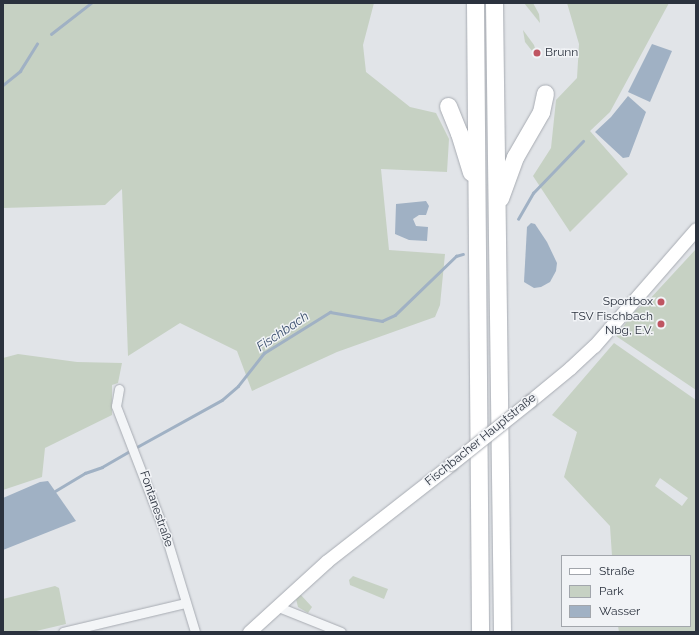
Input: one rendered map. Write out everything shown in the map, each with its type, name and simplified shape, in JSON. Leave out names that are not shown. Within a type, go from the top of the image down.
[{"type":"highway","points":[[475,3],[480,632]]},
{"type":"highway","points":[[494,3],[495,217],[502,632]]},
{"type":"highway","points":[[495,217],[506,179],[515,156],[541,112],[544,93]]},
{"type":"highway","points":[[448,106],[459,132],[476,194]]},
{"type":"main road","name":"Fischbacher Hauptstraße","points":[[249,632],[327,561],[570,368],[594,346],[696,229]]},
{"type":"street","name":"Fontanestraße","points":[[118,389],[116,406],[165,533],[195,632]]},
{"type":"street","points":[[64,632],[185,603]]},
{"type":"street","points":[[276,606],[341,632]]},
{"type":"green space","points":[[3,3],[374,3],[363,45],[366,72],[410,107],[436,113],[449,139],[447,172],[381,169],[389,250],[445,254],[440,305],[435,317],[337,352],[252,391],[237,351],[180,323],[128,356],[122,189],[105,205],[3,208]]},
{"type":"green space","points":[[524,3],[533,3],[539,14],[540,23]]},
{"type":"green space","points":[[567,3],[669,3],[610,112],[590,131],[628,174],[570,232],[533,176],[551,148],[556,100],[577,78],[579,44]]},
{"type":"green space","points":[[523,30],[534,45],[536,56],[525,42]]},
{"type":"green space","name":"TSV Fischbach Nbg, E.V.","points":[[696,249],[696,390],[616,336],[635,311],[647,302]]},
{"type":"green space","points":[[614,343],[696,400],[696,632],[619,632],[618,627],[691,627],[691,555],[612,555],[610,526],[564,477],[577,432],[552,415]],"holes":[[[660,478],[688,498],[682,506],[655,486]]]},
{"type":"green space","points":[[18,354],[77,362],[122,363],[118,383],[112,385],[112,415],[45,448],[42,477],[3,490],[3,358]]},
{"type":"green space","points":[[353,576],[388,589],[384,599],[350,585],[349,580]]},
{"type":"green space","points":[[55,586],[59,588],[66,624],[32,632],[3,632],[3,599]]},
{"type":"green space","points":[[297,594],[300,594],[312,607],[308,613],[298,607],[296,599]]},
{"type":"water","points":[[652,44],[672,51],[650,102],[628,92]]},
{"type":"water","points":[[628,96],[646,112],[629,157],[623,158],[595,132],[611,117]]},
{"type":"water","points":[[426,201],[429,206],[426,215],[419,215],[413,219],[416,226],[428,227],[427,241],[409,240],[395,234],[396,204]]},
{"type":"water","points":[[531,223],[535,224],[547,242],[557,263],[556,271],[550,282],[541,287],[534,288],[524,282],[527,227]]},
{"type":"water","points":[[48,481],[76,521],[3,550],[3,498],[40,482]]},
{"type":"waterway","points":[[51,34],[91,3]]},
{"type":"waterway","points":[[3,85],[20,71],[37,44]]},
{"type":"waterway","name":"Fischbach","points":[[518,219],[533,193],[583,141]]},
{"type":"waterway","name":"Fischbach","points":[[135,448],[222,400],[238,386],[264,353],[330,312],[382,321],[395,315],[456,256],[463,254]]},
{"type":"waterway","name":"Fischbach","points":[[55,491],[85,473],[102,467],[131,450]]},
{"type":"place","name":"Brunn","points":[[537,53]]},
{"type":"place","name":"Sportbox","points":[[661,302]]},
{"type":"place","name":"TSV Fischbach Nbg, E.V.","points":[[661,324]]}]
